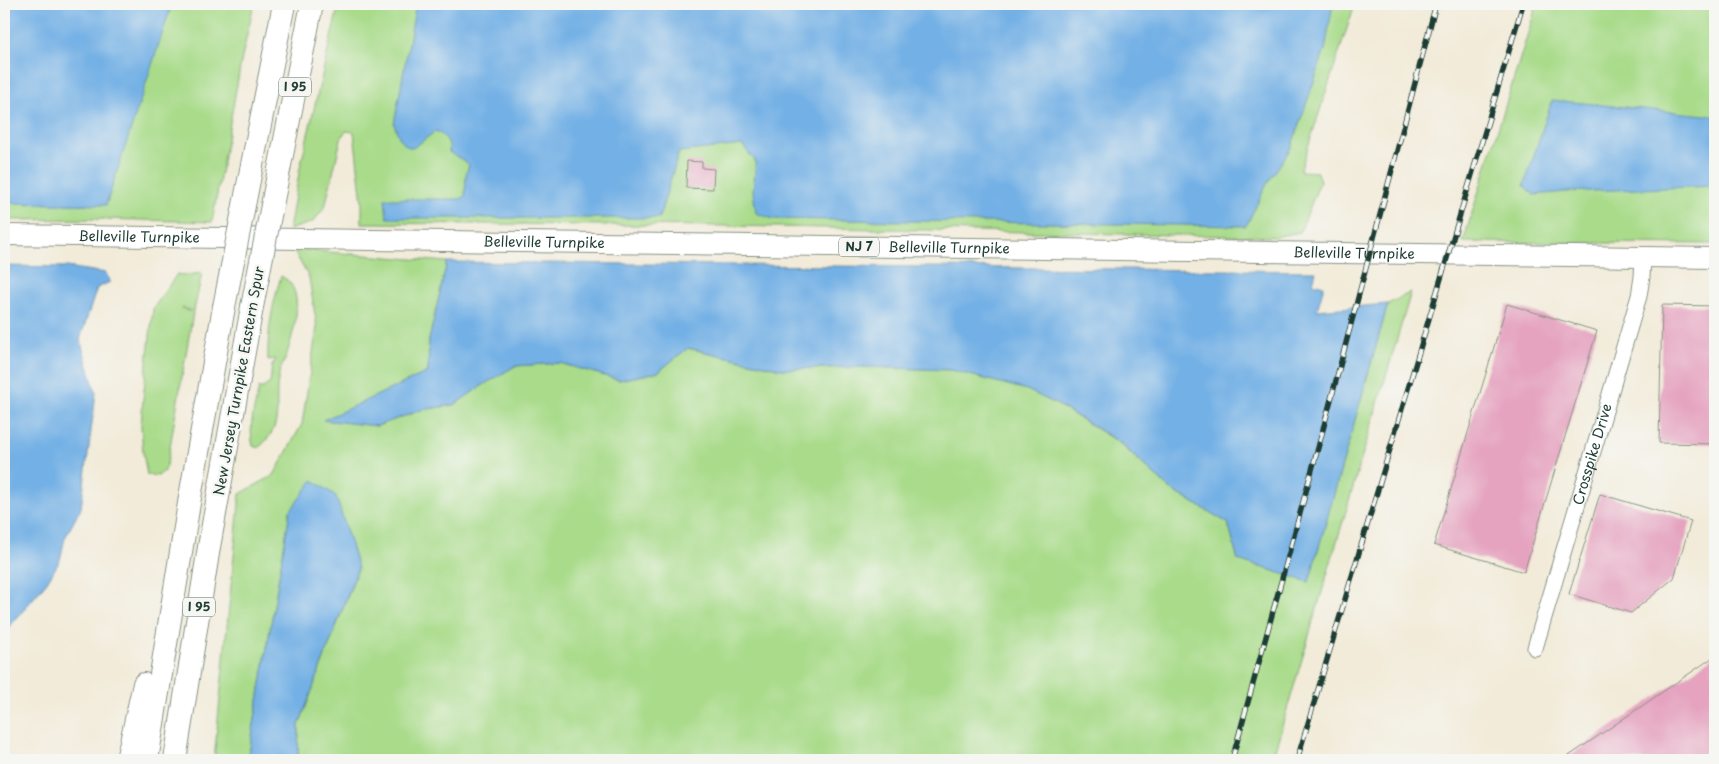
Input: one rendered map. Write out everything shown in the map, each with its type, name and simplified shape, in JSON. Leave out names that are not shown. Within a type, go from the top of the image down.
[{"type":"highway","name":"New Jersey Turnpike Eastern Spur","points":[[147,760],[224,307],[284,4]]},
{"type":"highway","name":"New Jersey Turnpike Eastern Spur","points":[[175,759],[211,537],[252,307],[312,4]]},
{"type":"highway","points":[[127,760],[139,710],[146,669],[176,581]]},
{"type":"main road","name":"Belleville Turnpike","points":[[4,235],[1715,258]]},
{"type":"street","name":"Crosspike Drive","points":[[1534,648],[1639,296],[1643,258]]},
{"type":"green space","points":[[4,4],[254,4],[242,57],[212,222],[105,219],[4,220]]},
{"type":"green space","points":[[339,4],[1355,4],[1300,171],[1318,172],[1320,182],[1300,232],[1274,237],[727,226],[362,223],[362,202],[354,132],[346,131],[341,139],[325,207],[313,222],[289,230],[300,168]]},
{"type":"green space","points":[[1537,4],[1715,4],[1715,244],[1463,242]]},
{"type":"green space","points":[[293,249],[447,262],[429,340],[428,372],[324,420],[377,426],[421,410],[454,405],[515,366],[560,363],[619,380],[658,372],[687,348],[782,369],[862,367],[951,370],[1027,390],[1058,405],[1119,443],[1170,489],[1228,523],[1238,560],[1309,582],[1388,304],[1411,292],[1272,760],[298,760],[299,725],[358,569],[290,511],[248,760],[214,760],[240,494],[274,475],[302,424],[317,327],[309,278]]},
{"type":"green space","points":[[202,273],[194,311],[182,308],[193,313],[167,464],[164,471],[158,476],[147,475],[141,426],[153,309],[177,274]]},
{"type":"green space","points":[[281,276],[289,282],[294,291],[296,319],[279,375],[276,423],[273,431],[258,448],[253,446],[251,432],[253,417],[259,388],[263,388],[270,383],[272,366],[276,359],[268,360],[268,338]]},
{"type":"water","points":[[4,4],[172,4],[106,205],[4,203]]},
{"type":"water","points":[[416,4],[1333,4],[1325,50],[1291,148],[1267,184],[1246,226],[773,219],[756,213],[753,191],[756,162],[742,145],[679,152],[659,218],[387,218],[385,199],[461,199],[465,196],[466,174],[469,165],[449,152],[448,142],[444,137],[436,131],[413,148],[406,146],[399,137],[394,124]]},
{"type":"water","points":[[1552,100],[1715,116],[1715,186],[1534,195],[1524,186]]},
{"type":"water","points":[[447,262],[1316,271],[1313,283],[1324,286],[1317,310],[1388,304],[1309,582],[1238,560],[1228,523],[1170,489],[1119,442],[1058,405],[1027,390],[951,370],[862,367],[782,369],[688,348],[658,372],[619,380],[560,363],[515,366],[454,405],[421,410],[377,426],[323,420],[428,372],[429,340]]},
{"type":"water","points":[[4,266],[67,267],[106,273],[110,282],[97,288],[80,339],[96,393],[81,508],[65,538],[60,560],[47,582],[6,631],[4,644]]},
{"type":"water","points":[[313,480],[336,496],[358,568],[299,725],[298,760],[248,760],[290,511]]},
{"type":"building","points":[[687,161],[702,162],[702,168],[714,169],[713,189],[686,188]]},
{"type":"building","points":[[1507,304],[1597,331],[1524,572],[1434,545]]},
{"type":"building","points":[[1662,305],[1715,306],[1715,444],[1659,443]]},
{"type":"building","points":[[1600,494],[1691,521],[1674,578],[1631,613],[1569,594]]},
{"type":"building","points":[[1715,656],[1715,760],[1563,760]]},
{"type":"railway","points":[[1232,760],[1321,437],[1436,4]]},
{"type":"railway","points":[[1297,760],[1523,4]]}]
